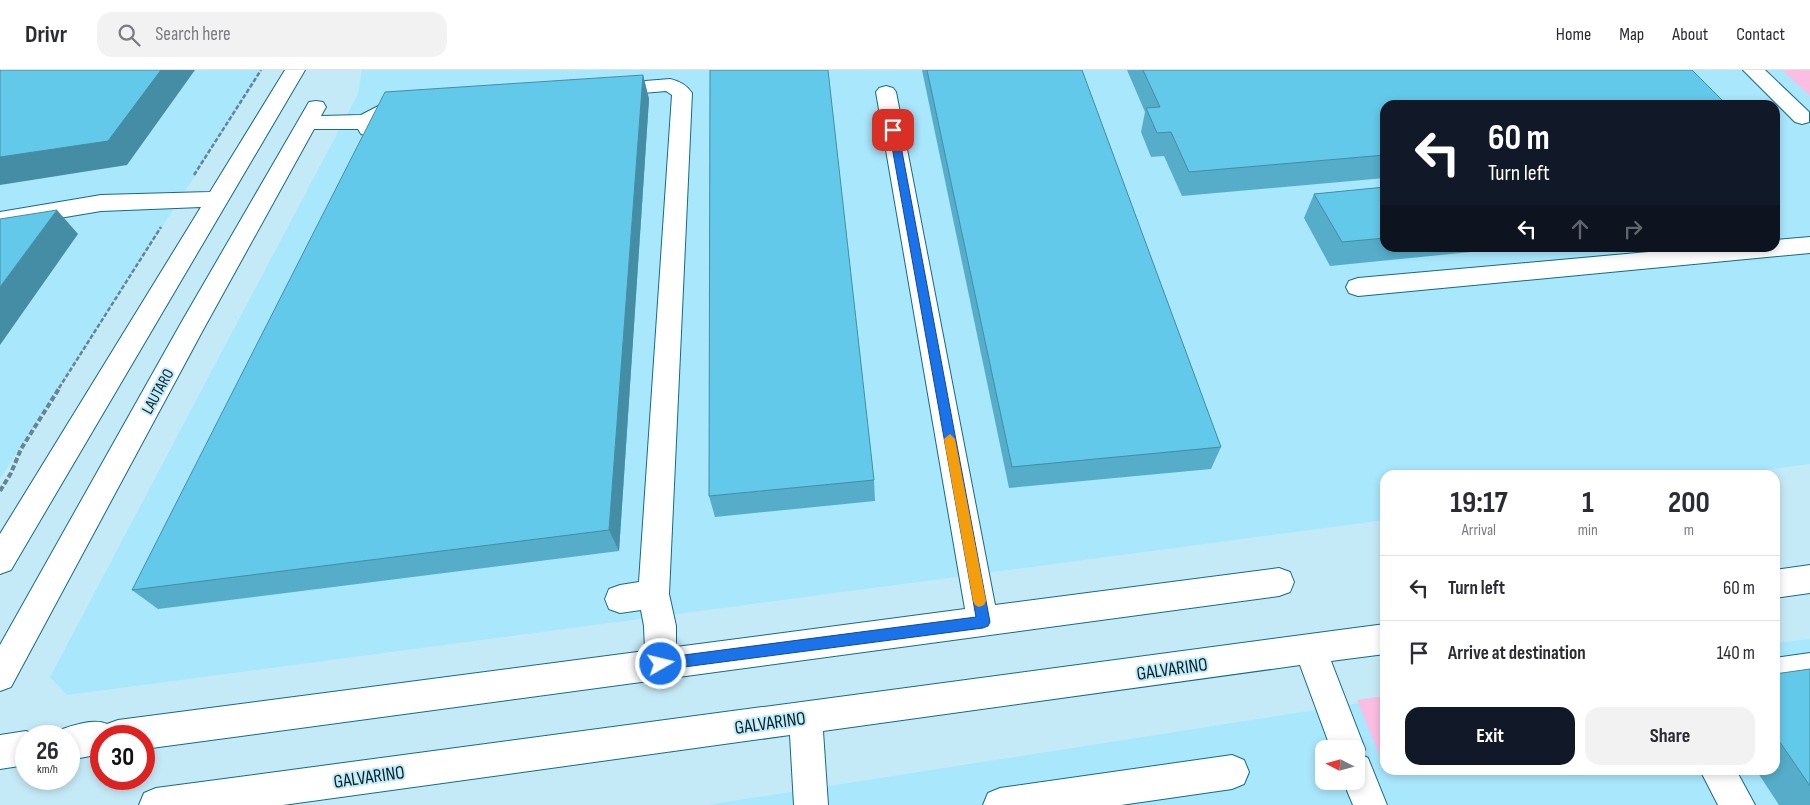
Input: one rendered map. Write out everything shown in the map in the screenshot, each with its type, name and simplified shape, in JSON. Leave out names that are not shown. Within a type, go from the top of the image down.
[{"type":"street","points":[[0,561],[295,70]]},
{"type":"street","points":[[1753,70],[1802,117]]},
{"type":"street","points":[[582,92],[670,86],[682,93],[654,594],[660,626],[661,664]]},
{"type":"street","points":[[886,92],[983,622]]},
{"type":"street","name":"LAUTARO","points":[[0,676],[190,330],[311,115],[367,126],[395,106],[424,104]]},
{"type":"street","points":[[0,220],[101,203],[217,199]]},
{"type":"street","points":[[1780,248],[1810,245]]},
{"type":"street","points":[[1358,288],[1736,252]]},
{"type":"street","points":[[1780,583],[1810,579]]},
{"type":"street","points":[[155,731],[1279,582]]},
{"type":"street","points":[[620,599],[654,594]]},
{"type":"street","name":"GALVARINO","points":[[156,805],[320,794],[806,717],[1380,640]]},
{"type":"street","points":[[1310,649],[1345,740]]},
{"type":"street","points":[[1780,672],[1810,668]]},
{"type":"street","points":[[806,717],[811,805]]},
{"type":"street","points":[[0,752],[15,750]]},
{"type":"street","points":[[1000,805],[1232,772]]},
{"type":"street","points":[[1720,775],[1738,805]]},
{"type":"street","points":[[1364,790],[1370,805]]},
{"type":"path","points":[[0,491],[11,473],[21,449],[261,70]]},
{"type":"shaded area","points":[[0,70],[263,70],[0,479]]},
{"type":"shaded area","points":[[362,70],[1810,70],[1810,464],[1764,470],[1380,470],[1380,521],[67,695],[50,677],[358,94]]},
{"type":"shaded area","points":[[1782,70],[1810,70],[1810,96]]},
{"type":"shaded area","points":[[1810,639],[1810,805],[707,805],[1380,700],[1380,775],[1780,775],[1780,642]]},
{"type":"shaded area","points":[[1380,697],[1380,756],[1357,700]]},
{"type":"building","points":[[0,70],[161,70],[108,141],[0,157]]},
{"type":"building","points":[[710,70],[828,70],[874,480],[709,496]]},
{"type":"building","points":[[927,70],[1082,70],[1221,447],[1012,467]]},
{"type":"building","points":[[1143,70],[1692,70],[1722,100],[1380,100],[1380,155],[1189,172],[1171,132],[1157,133],[1146,108],[1160,107]]},
{"type":"building","points":[[643,75],[609,530],[132,590],[385,92]]},
{"type":"building","points":[[1380,187],[1380,238],[1342,242],[1314,194]]},
{"type":"building","points":[[57,210],[0,287],[0,219]]},
{"type":"building","points":[[1810,669],[1810,786],[1780,742],[1780,673]]},
{"type":"slow traffic","points":[[950,439],[979,601]]},
{"type":"route","points":[[661,664],[983,622],[893,130]]}]
